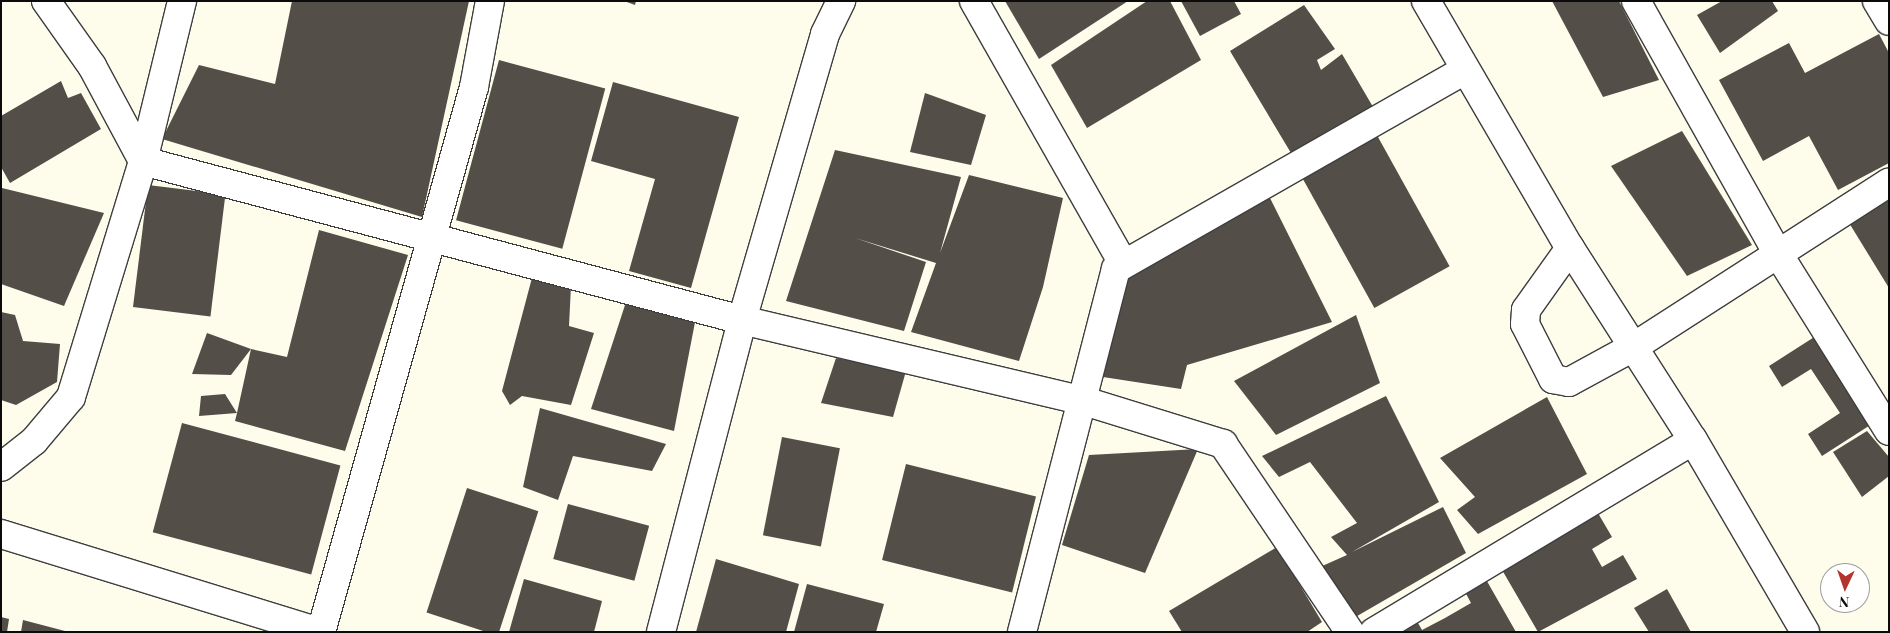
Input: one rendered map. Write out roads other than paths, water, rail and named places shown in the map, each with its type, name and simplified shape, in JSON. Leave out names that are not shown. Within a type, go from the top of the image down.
[{"type":"street","points":[[46,1],[92,66],[143,161],[431,234],[742,320],[1081,400],[1223,444],[1350,632]]},
{"type":"street","points":[[1,467],[34,441],[71,397],[143,161],[182,1]]},
{"type":"street","points":[[1,534],[320,632],[474,87],[490,1]]},
{"type":"street","points":[[661,632],[742,320],[825,34],[841,1]]},
{"type":"street","points":[[974,1],[1122,262]]},
{"type":"street","points":[[1426,1],[1570,248],[1635,346],[1693,440],[1805,632]]},
{"type":"street","points":[[1636,1],[1777,252],[1889,431]]},
{"type":"street","points":[[1877,1],[1889,21]]},
{"type":"street","points":[[1022,632],[1112,277],[1122,262],[1465,70]]},
{"type":"street","points":[[1570,248],[1526,310],[1525,324],[1553,380],[1569,382],[1635,346],[1777,252],[1889,182]]},
{"type":"street","points":[[1374,632],[1693,440]]}]
